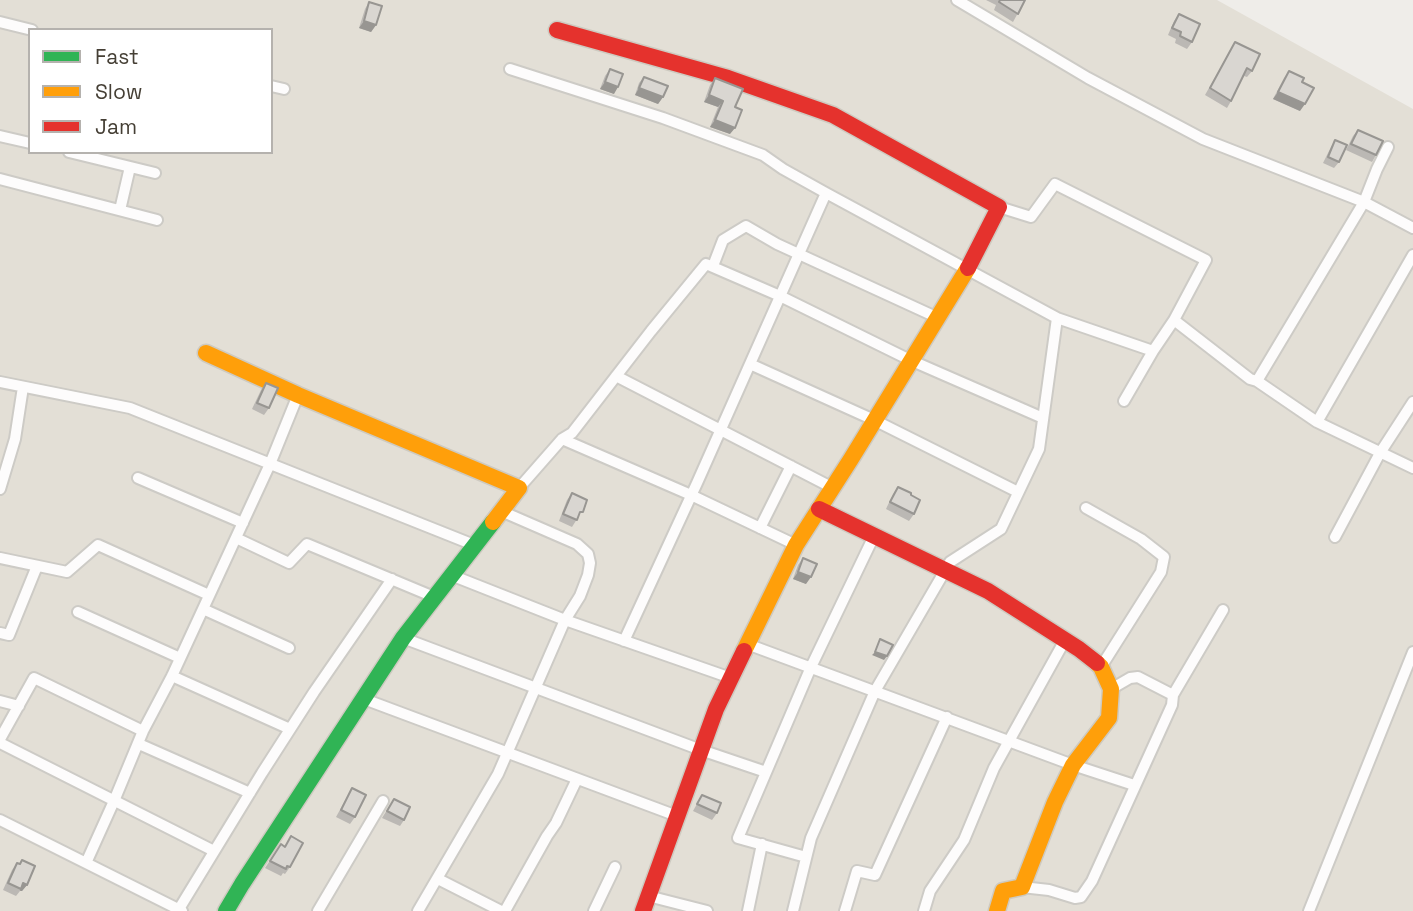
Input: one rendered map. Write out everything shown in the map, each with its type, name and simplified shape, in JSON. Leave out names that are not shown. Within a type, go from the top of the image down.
[{"type":"street","points":[[957,0],[1088,78],[1203,139],[1364,202],[1413,228]]},
{"type":"street","points":[[0,22],[28,29]]},
{"type":"street","points":[[557,30],[728,78],[833,115],[999,206],[1031,217],[1055,184],[1206,260],[1174,320],[1124,401]]},
{"type":"street","points":[[510,69],[663,118],[763,155],[826,193],[1057,318],[1153,351]]},
{"type":"street","points":[[273,86],[284,89]]},
{"type":"street","points":[[0,135],[28,142]]},
{"type":"street","points":[[1258,381],[1364,202],[1388,147]]},
{"type":"street","points":[[77,154],[155,173]]},
{"type":"street","points":[[120,210],[130,167]]},
{"type":"street","points":[[0,179],[158,220]]},
{"type":"street","points":[[624,641],[826,193]]},
{"type":"street","points":[[707,911],[646,904],[716,709],[796,545],[967,269],[999,206]]},
{"type":"street","points":[[713,266],[723,240],[746,226],[777,244],[936,317]]},
{"type":"street","points":[[1317,422],[1413,255]]},
{"type":"street","points":[[226,911],[403,638],[519,488],[562,439],[572,433],[706,264],[1043,418]]},
{"type":"street","points":[[793,911],[811,838],[875,691],[950,562],[1001,529],[1039,449],[1057,318]]},
{"type":"street","points":[[1174,320],[1250,379],[1258,381],[1317,422],[1413,468]]},
{"type":"street","points":[[206,353],[298,395],[519,488]]},
{"type":"street","points":[[750,364],[874,420],[1018,492]]},
{"type":"street","points":[[616,376],[833,488]]},
{"type":"street","points":[[0,382],[130,408],[474,545]]},
{"type":"street","points":[[0,489],[15,439],[23,387]]},
{"type":"street","points":[[86,863],[143,731],[172,676],[270,464],[298,395]]},
{"type":"street","points":[[1335,537],[1380,453],[1413,402]]},
{"type":"street","points":[[562,439],[691,495],[796,545]]},
{"type":"street","points":[[760,527],[791,466]]},
{"type":"street","points":[[138,478],[243,523]]},
{"type":"street","points":[[1086,508],[1141,539],[1164,557],[1161,572],[1101,667]]},
{"type":"street","points":[[819,509],[988,591],[1079,649],[1101,667],[1111,689],[1109,718],[1073,765],[1055,802],[1022,887]]},
{"type":"street","points":[[418,911],[498,774],[565,620],[580,596],[588,575],[588,554],[577,544],[501,511]]},
{"type":"street","points":[[806,857],[738,838],[811,667],[874,536]]},
{"type":"street","points":[[236,538],[289,563],[307,544],[434,597]]},
{"type":"street","points":[[0,558],[67,572],[98,545],[209,595]]},
{"type":"street","points":[[0,633],[9,635],[37,566]]},
{"type":"street","points":[[451,575],[565,620],[731,678]]},
{"type":"street","points":[[0,820],[181,910],[214,851],[290,729],[392,579]]},
{"type":"street","points":[[203,609],[289,648]]},
{"type":"street","points":[[997,911],[1003,891],[1022,887],[1081,897],[1092,881],[1172,705],[1173,695],[1223,610]]},
{"type":"street","points":[[78,612],[180,658]]},
{"type":"street","points":[[403,638],[766,772]]},
{"type":"street","points":[[924,911],[930,891],[964,840],[994,768],[1065,640]]},
{"type":"street","points":[[747,644],[1134,785]]},
{"type":"street","points":[[1309,911],[1413,652]]},
{"type":"street","points":[[172,676],[290,729]]},
{"type":"street","points":[[1111,689],[1130,678],[1138,677],[1173,695]]},
{"type":"street","points":[[143,731],[34,678],[0,741],[214,851]]},
{"type":"street","points":[[364,699],[677,816]]},
{"type":"street","points":[[0,701],[19,706]]},
{"type":"street","points":[[845,911],[856,870],[875,875],[947,717]]},
{"type":"street","points":[[139,744],[250,793]]},
{"type":"street","points":[[438,878],[503,911],[556,823],[578,779]]},
{"type":"street","points":[[317,911],[383,801]]},
{"type":"street","points":[[748,911],[762,844]]},
{"type":"street","points":[[594,911],[615,867]]},
{"type":"shaded area","points":[[0,0],[1217,0],[1413,109],[1413,911],[0,911]]},
{"type":"building","points":[[1025,0],[1018,14],[999,2]]},
{"type":"building","points":[[369,2],[382,6],[376,25],[364,21]]},
{"type":"building","points":[[1179,14],[1200,24],[1192,42],[1172,28]]},
{"type":"building","points":[[1235,42],[1260,54],[1252,71],[1247,68],[1231,101],[1210,88]]},
{"type":"building","points":[[610,69],[623,74],[618,87],[605,82]]},
{"type":"building","points":[[1289,71],[1304,78],[1302,82],[1314,88],[1305,104],[1278,92]]},
{"type":"building","points":[[644,77],[668,86],[663,97],[639,88]]},
{"type":"building","points":[[715,78],[743,89],[735,107],[742,110],[735,128],[715,120],[723,101],[709,95]]},
{"type":"building","points":[[1358,130],[1383,141],[1376,155],[1351,144]]},
{"type":"building","points":[[1335,140],[1347,145],[1339,162],[1328,157]]},
{"type":"building","points":[[266,383],[278,388],[269,408],[257,403]]},
{"type":"building","points":[[898,487],[920,500],[914,514],[890,502]]},
{"type":"building","points":[[572,493],[587,500],[577,520],[563,514]]},
{"type":"building","points":[[803,558],[817,564],[811,577],[798,572]]},
{"type":"building","points":[[880,639],[893,645],[887,656],[875,652]]},
{"type":"building","points":[[352,788],[366,795],[355,817],[341,810]]},
{"type":"building","points":[[702,795],[721,803],[717,813],[697,804]]},
{"type":"building","points":[[394,799],[410,807],[404,820],[387,811]]},
{"type":"building","points":[[291,836],[303,843],[290,867],[287,866],[286,869],[270,861],[281,844],[285,847]]},
{"type":"building","points":[[22,860],[35,866],[27,885],[23,883],[21,889],[8,883],[17,863],[20,864]]},
{"type":"traffic: fast","points":[[226,911],[403,638],[493,522]]},
{"type":"traffic: slow","points":[[744,651],[796,545],[968,268]]},
{"type":"traffic: slow","points":[[206,353],[298,395],[519,488],[493,522]]},
{"type":"traffic: slow","points":[[997,911],[1003,891],[1022,887],[1055,802],[1073,765],[1109,718],[1111,689],[1097,663]]},
{"type":"traffic: jam","points":[[557,30],[728,78],[833,115],[999,207],[968,268]]},
{"type":"traffic: jam","points":[[819,509],[988,591],[1097,663]]},
{"type":"traffic: jam","points":[[643,911],[716,709],[744,651]]}]
